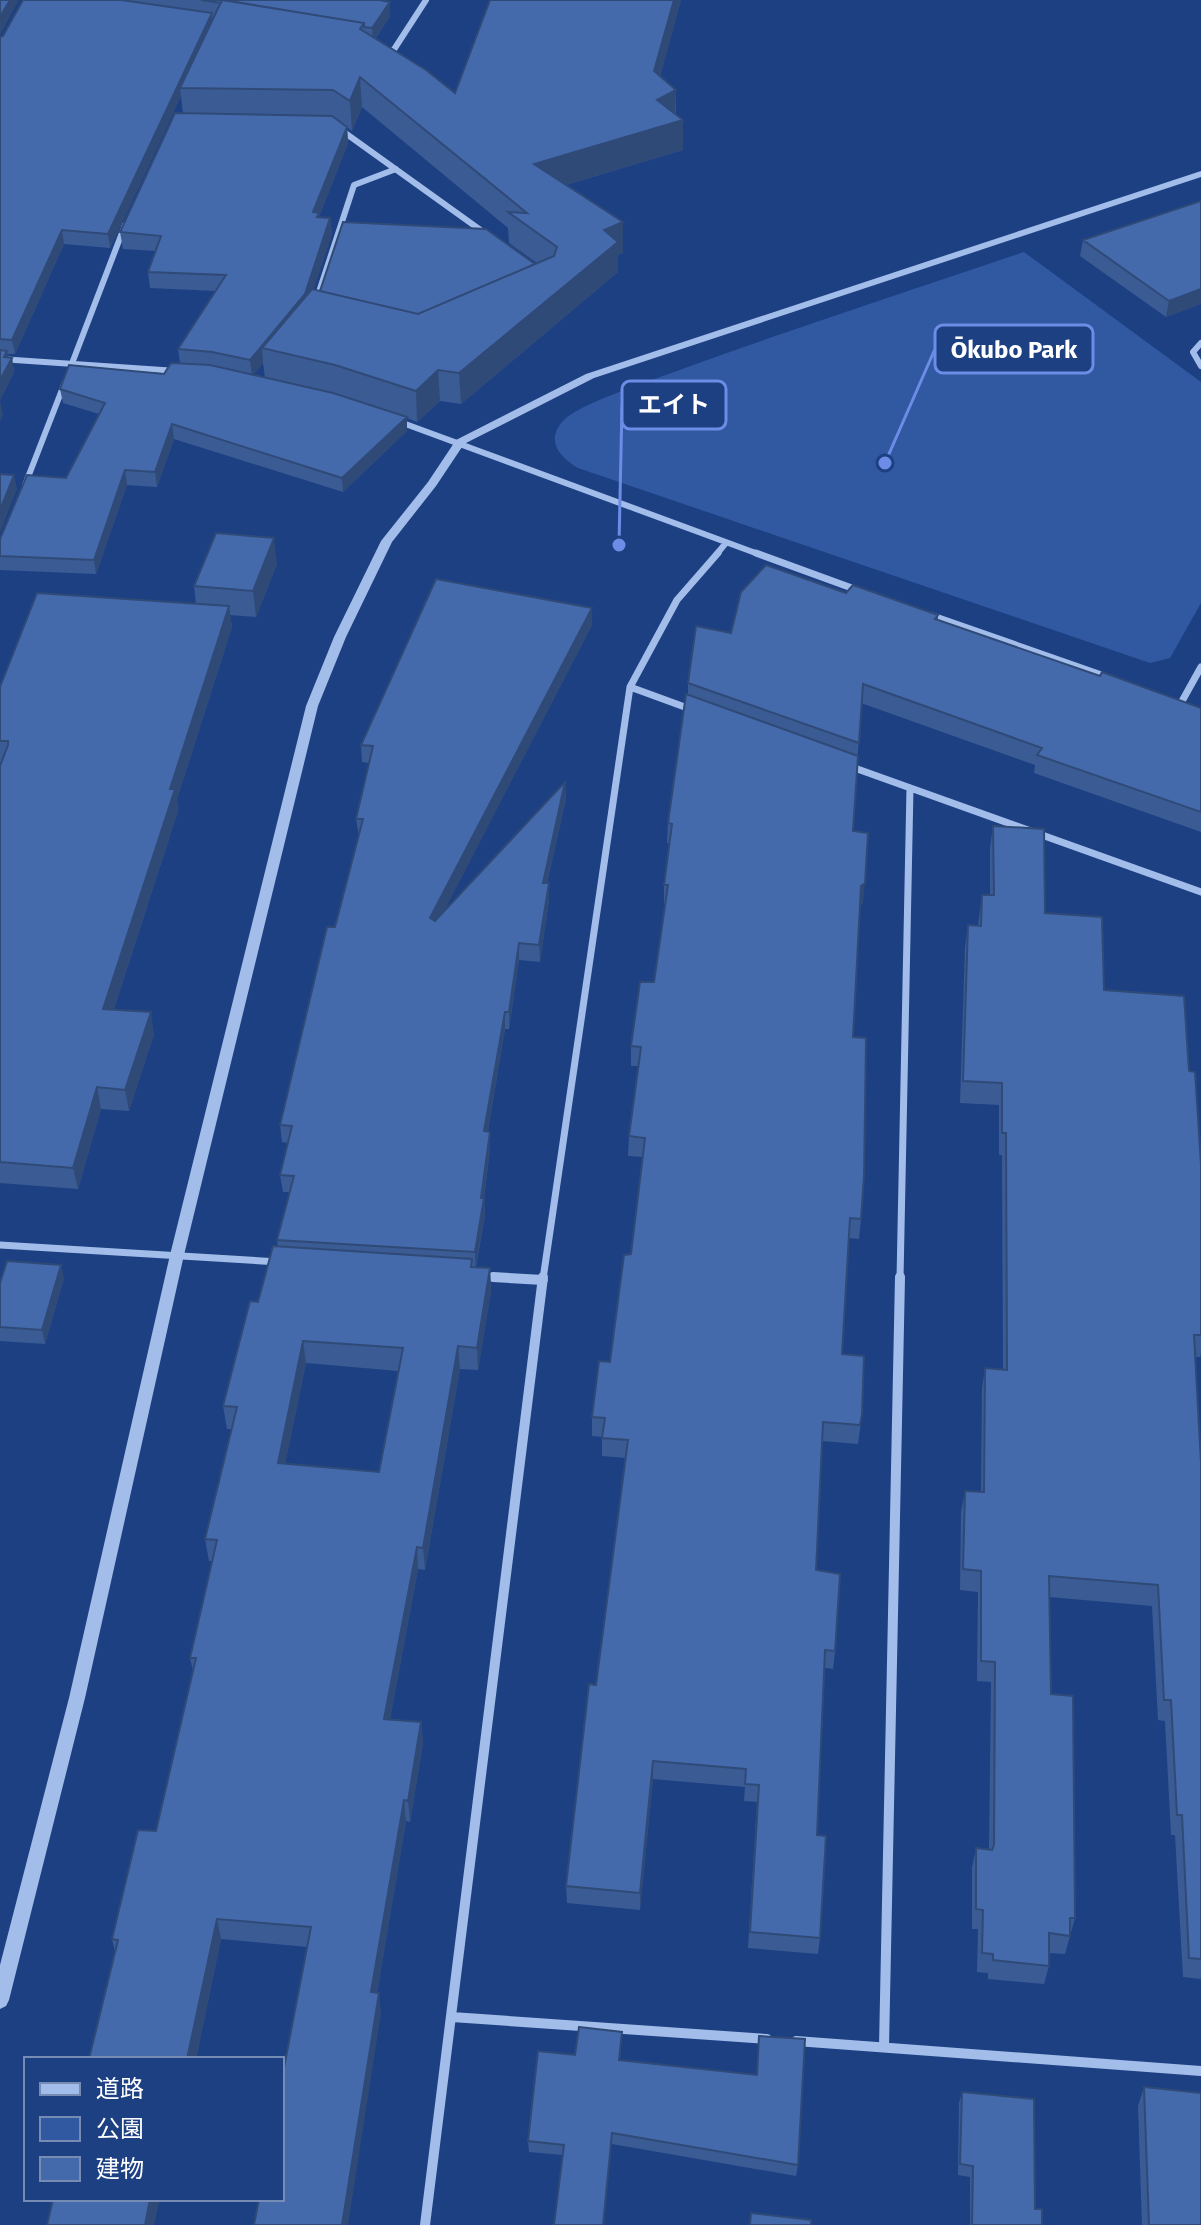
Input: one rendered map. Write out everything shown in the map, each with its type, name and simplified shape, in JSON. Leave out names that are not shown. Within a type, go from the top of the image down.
[{"type":"street","points":[[377,49],[393,51],[426,0]]},
{"type":"street","points":[[335,126],[492,238]]},
{"type":"street","points":[[312,313],[354,185],[396,169]]},
{"type":"street","points":[[0,2000],[77,1698],[177,1255],[312,706],[340,637],[387,541],[460,442],[590,376],[1201,174]]},
{"type":"street","points":[[22,492],[128,218]]},
{"type":"street","points":[[1201,343],[1193,352],[1201,366]]},
{"type":"street","points":[[0,359],[182,372]]},
{"type":"street","points":[[392,420],[460,442],[725,544],[872,595]]},
{"type":"street","points":[[425,2225],[543,1280],[630,687],[677,600],[725,544]]},
{"type":"street","points":[[916,611],[1122,682]]},
{"type":"street","points":[[1181,703],[1201,667]]},
{"type":"street","points":[[630,687],[704,714]]},
{"type":"street","points":[[1166,698],[1191,706]]},
{"type":"street","points":[[837,761],[1201,892]]},
{"type":"street","points":[[884,2047],[910,788]]},
{"type":"street","points":[[0,1245],[289,1263]]},
{"type":"street","points":[[464,1275],[543,1280]]},
{"type":"street","points":[[452,2017],[1201,2071]]},
{"type":"green space","points":[[1024,252],[1201,382],[1201,603],[1170,658],[1150,663],[578,468],[557,448],[555,435],[563,421],[596,402],[753,344]]},
{"type":"building","points":[[0,0],[10,0],[0,17]]},
{"type":"building","points":[[23,0],[121,0],[212,13],[108,234],[62,230],[12,340],[0,339],[0,37]]},
{"type":"building","points":[[222,0],[364,23],[360,29],[426,70],[455,93],[490,0],[674,0],[654,71],[676,90],[657,100],[683,120],[534,164],[623,222],[604,230],[618,242],[459,373],[438,370],[416,391],[335,365],[262,348],[312,289],[418,314],[554,256],[557,247],[508,212],[527,213],[360,77],[350,101],[333,90],[180,88]]},
{"type":"building","points":[[224,0],[390,2],[372,28],[364,27],[364,23]]},
{"type":"building","points":[[175,113],[332,116],[347,127],[313,212],[319,213],[317,217],[330,218],[305,294],[250,360],[178,349],[226,275],[148,272],[161,236],[120,232]]},
{"type":"building","points":[[1201,201],[1201,289],[1169,301],[1083,240]]},
{"type":"building","points":[[343,222],[486,229],[535,264],[418,314],[320,291]]},
{"type":"building","points":[[0,350],[7,351],[4,357],[12,358],[0,380]]},
{"type":"building","points":[[171,363],[210,365],[333,393],[407,417],[342,478],[172,424],[155,472],[125,470],[94,560],[0,556],[0,539],[27,475],[66,478],[105,403],[60,389],[69,365],[164,374]]},
{"type":"building","points":[[0,474],[14,475],[0,510]]},
{"type":"building","points":[[216,533],[274,538],[253,591],[194,586]]},
{"type":"building","points":[[766,565],[846,593],[853,585],[938,615],[935,619],[1100,676],[1102,672],[1201,708],[1201,812],[1037,755],[1042,748],[863,684],[859,743],[688,683],[696,626],[731,633],[741,592]]},
{"type":"building","points":[[436,579],[592,608],[430,918],[435,921],[565,782],[543,883],[549,883],[539,945],[519,943],[509,1012],[505,1012],[484,1131],[490,1132],[475,1252],[277,1240],[294,1176],[280,1175],[292,1126],[280,1125],[327,927],[335,927],[363,819],[356,819],[373,746],[361,745]]},
{"type":"building","points":[[37,593],[229,606],[170,789],[175,789],[103,1009],[151,1012],[125,1090],[97,1087],[73,1168],[0,1162],[0,766],[8,741],[0,741],[0,687]]},
{"type":"building","points":[[686,694],[858,756],[853,831],[868,833],[865,883],[861,886],[853,1037],[866,1038],[864,1176],[861,1219],[850,1218],[842,1354],[864,1356],[862,1414],[860,1425],[823,1422],[816,1570],[840,1574],[835,1651],[825,1650],[817,1835],[826,1836],[820,1938],[750,1932],[759,1785],[745,1784],[746,1769],[653,1761],[640,1893],[566,1886],[589,1684],[596,1685],[628,1440],[602,1438],[605,1418],[592,1417],[599,1361],[610,1362],[624,1255],[631,1254],[645,1138],[629,1136],[641,1047],[631,1046],[640,982],[654,982],[668,885],[664,885],[672,824],[668,823]]},
{"type":"building","points":[[993,826],[1044,829],[1045,913],[1102,917],[1104,990],[1184,996],[1189,1071],[1195,1072],[1201,1165],[1201,1335],[1194,1335],[1201,1463],[1201,1959],[1189,1958],[1182,1815],[1177,1815],[1171,1700],[1164,1700],[1158,1585],[1049,1576],[1051,1694],[1073,1696],[1075,1918],[1070,1918],[1070,1936],[1049,1933],[1049,1966],[993,1960],[993,1954],[982,1953],[983,1910],[976,1909],[976,1848],[992,1850],[994,1845],[995,1662],[981,1661],[981,1571],[963,1569],[965,1491],[984,1492],[985,1368],[1007,1370],[1006,1133],[1002,1133],[1002,1083],[963,1081],[968,925],[981,926],[982,895],[994,895]]},
{"type":"building","points":[[273,1246],[472,1259],[471,1267],[490,1268],[477,1348],[458,1346],[423,1548],[417,1547],[384,1719],[421,1722],[408,1801],[404,1800],[371,1992],[379,1993],[342,2225],[254,2225],[259,2201],[284,2201],[284,2068],[311,1927],[217,1919],[187,2057],[89,2057],[118,1940],[112,1939],[138,1830],[156,1831],[196,1658],[190,1658],[217,1540],[205,1539],[237,1407],[223,1406],[250,1301],[258,1302]],"holes":[[[303,1341],[403,1348],[379,1472],[278,1463]]]},
{"type":"building","points":[[7,1261],[61,1265],[42,1330],[0,1327],[0,1283]]},
{"type":"building","points":[[579,2027],[622,2032],[619,2060],[757,2075],[759,2036],[805,2039],[798,2165],[612,2133],[603,2225],[554,2225],[564,2145],[528,2141],[538,2051],[575,2055]]},
{"type":"building","points":[[1144,2087],[1201,2093],[1201,2225],[1149,2225]]},
{"type":"building","points":[[962,2092],[1034,2099],[1035,2209],[1042,2209],[1042,2225],[972,2225],[973,2166],[960,2164]]},
{"type":"building","points":[[53,2201],[150,2201],[145,2225],[47,2225]]},
{"type":"building","points":[[751,2213],[811,2220],[811,2225],[750,2225]]},
{"type":"place","name":"Ōkubo Park","points":[[885,463]]},
{"type":"place","name":"エイト","points":[[619,545]]}]
